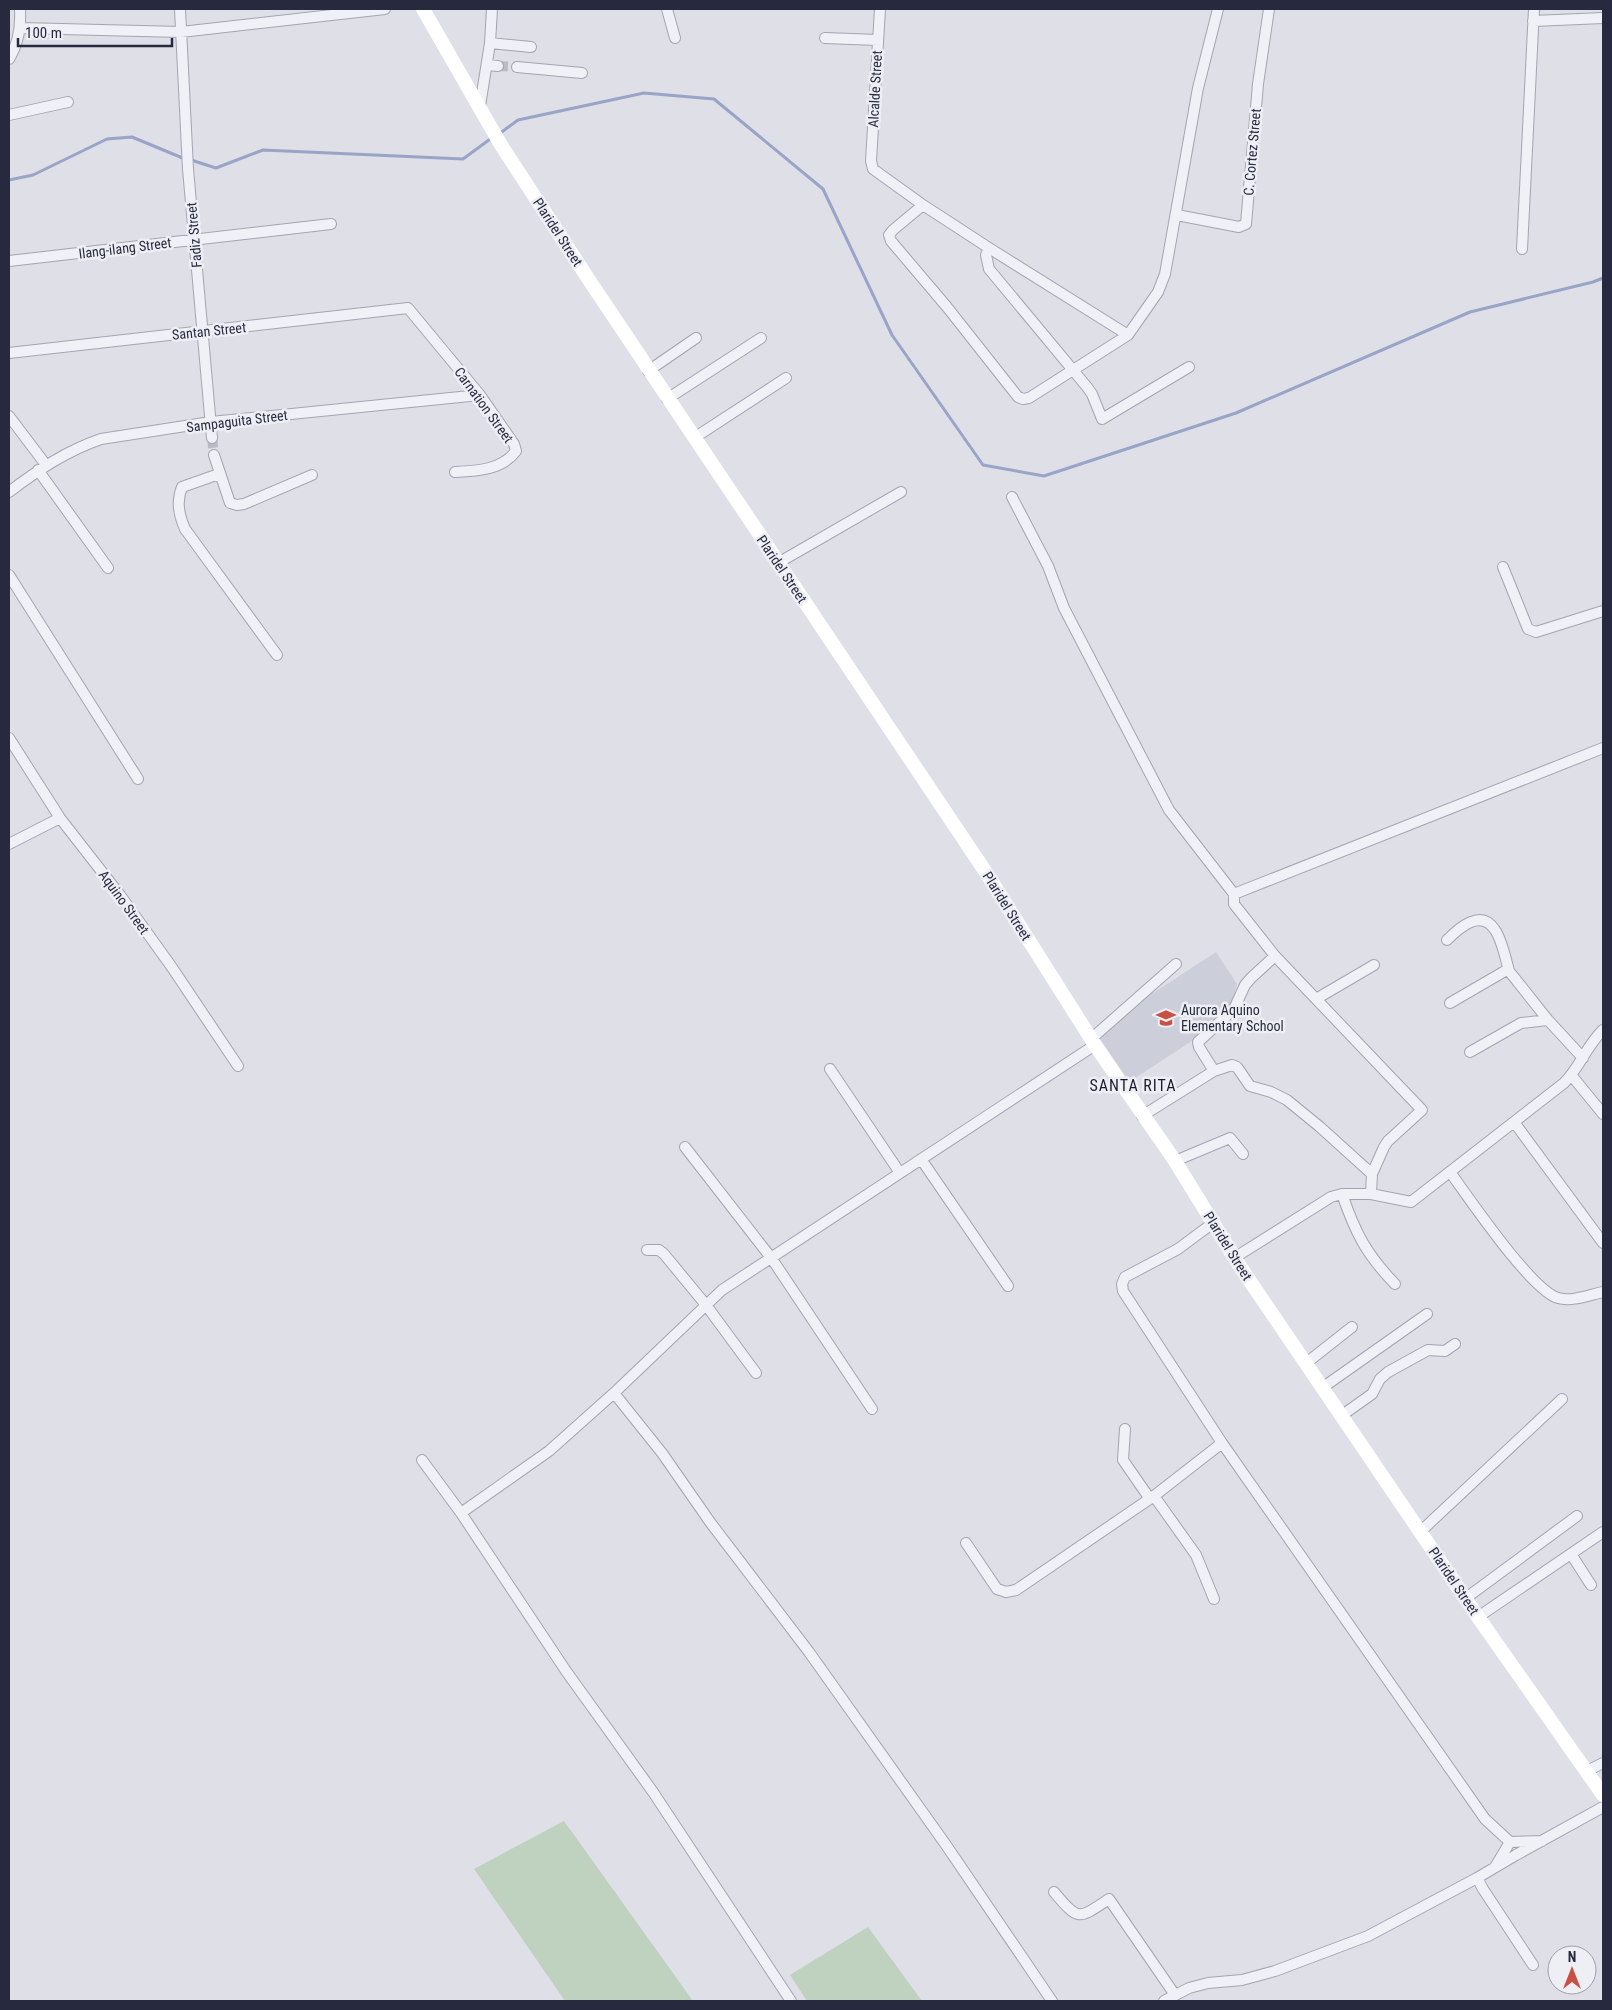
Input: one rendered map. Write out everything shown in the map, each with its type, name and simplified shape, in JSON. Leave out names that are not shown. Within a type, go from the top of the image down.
[{"type":"street","points":[[9,59],[14,51],[21,28],[20,9]]},
{"type":"street","name":"Fadiz Street","points":[[180,9],[188,169],[212,438]]},
{"type":"street","points":[[21,28],[181,32],[385,9]]},
{"type":"street","name":"Plaridel Street","points":[[423,9],[501,145],[648,371],[985,871],[1091,1039],[1142,1116],[1175,1161],[1234,1258],[1478,1617],[1603,1795]]},
{"type":"street","points":[[480,106],[490,43],[492,9]]},
{"type":"street","points":[[667,9],[675,38]]},
{"type":"street","name":"Alcalde Street","points":[[880,9],[871,161],[873,169],[923,205]]},
{"type":"street","points":[[1128,335],[923,205],[893,230],[889,236],[891,241],[946,306],[1018,397],[1023,399],[1029,398],[1128,335],[1162,283],[1177,215],[1198,88],[1218,9]]},
{"type":"street","name":"C. Cortez Street","points":[[1177,215],[1239,227],[1246,224],[1258,84],[1267,9]]},
{"type":"street","points":[[1522,249],[1534,9]]},
{"type":"street","points":[[1533,21],[1603,18]]},
{"type":"street","points":[[825,38],[878,40]]},
{"type":"street","points":[[490,43],[531,47]]},
{"type":"street","points":[[486,65],[498,66]]},
{"type":"street","points":[[517,67],[582,73]]},
{"type":"street","points":[[9,115],[68,102]]},
{"type":"street","name":"Ilang-ilang Street","points":[[9,261],[331,224]]},
{"type":"street","points":[[989,248],[986,254],[989,269],[1092,394],[1102,419],[1189,367]]},
{"type":"street","name":"Santan Street","points":[[9,354],[408,308]]},
{"type":"street","name":"Carnation Street","points":[[408,308],[480,395],[514,444],[516,450],[512,456],[486,470],[455,472]]},
{"type":"street","points":[[648,371],[696,338]]},
{"type":"street","points":[[667,399],[761,338]]},
{"type":"street","points":[[694,438],[786,378]]},
{"type":"street","name":"Sampaguita Street","points":[[9,492],[42,467],[101,439],[211,422],[480,395]]},
{"type":"street","points":[[9,416],[108,568]]},
{"type":"street","points":[[214,455],[230,503],[237,505],[244,504],[312,475]]},
{"type":"street","points":[[219,474],[182,487],[178,497],[179,516],[185,529],[277,655]]},
{"type":"street","points":[[778,563],[901,492]]},
{"type":"street","points":[[1012,497],[1048,566],[1064,608],[1169,810],[1234,894],[1234,904],[1275,956],[1422,1110],[1388,1141],[1372,1174],[1371,1194]]},
{"type":"street","points":[[1503,568],[1528,629],[1532,631],[1536,632],[1603,611]]},
{"type":"street","points":[[9,575],[138,779]]},
{"type":"street","name":"Aquino Street","points":[[9,738],[60,818],[120,895],[238,1066]]},
{"type":"street","points":[[1234,894],[1603,748]]},
{"type":"street","points":[[9,844],[60,818]]},
{"type":"street","points":[[1447,940],[1463,925],[1477,920],[1487,923],[1495,930],[1509,971],[1548,1020],[1583,1058]]},
{"type":"street","points":[[1214,1071],[1199,1047],[1198,1042],[1234,1008],[1250,978],[1275,956]]},
{"type":"street","points":[[461,1513],[549,1451],[614,1393],[722,1290],[772,1259],[921,1159],[1091,1039],[1176,964]]},
{"type":"street","points":[[1316,999],[1374,965]]},
{"type":"street","points":[[1450,1004],[1505,970],[1509,971]]},
{"type":"street","points":[[1470,1052],[1521,1023],[1548,1020]]},
{"type":"street","points":[[1234,1258],[1321,1202],[1342,1194],[1371,1194],[1411,1202],[1572,1076],[1595,1038],[1603,1030]]},
{"type":"street","points":[[1142,1116],[1214,1071],[1232,1065],[1237,1067],[1250,1086],[1287,1100],[1372,1174]]},
{"type":"street","points":[[830,1068],[900,1173]]},
{"type":"street","points":[[1572,1076],[1603,1114]]},
{"type":"street","points":[[1514,1122],[1603,1243]]},
{"type":"street","points":[[1175,1161],[1230,1138],[1243,1154]]},
{"type":"street","points":[[685,1148],[772,1259],[872,1409]]},
{"type":"street","points":[[921,1159],[1008,1286]]},
{"type":"street","points":[[1450,1172],[1490,1227],[1538,1285],[1548,1293],[1561,1299],[1583,1297],[1603,1292]]},
{"type":"street","points":[[1342,1194],[1361,1242],[1382,1271],[1395,1284]]},
{"type":"street","points":[[1213,1223],[1178,1249],[1125,1278],[1122,1284],[1123,1291],[1222,1443],[1485,1819],[1510,1842],[1542,1842]]},
{"type":"street","points":[[647,1250],[659,1250],[664,1254],[706,1305],[756,1374]]},
{"type":"street","points":[[1322,1388],[1427,1314]]},
{"type":"street","points":[[1306,1364],[1352,1327]]},
{"type":"street","points":[[1341,1416],[1372,1394],[1380,1379],[1388,1372],[1428,1350],[1445,1351],[1455,1344]]},
{"type":"street","points":[[614,1393],[662,1453],[710,1522],[865,1730],[1052,2001]]},
{"type":"street","points":[[1420,1532],[1562,1399]]},
{"type":"street","points":[[1125,1428],[1123,1460],[1196,1555],[1214,1599]]},
{"type":"street","points":[[966,1543],[998,1589],[1006,1592],[1016,1590],[1152,1498],[1222,1443]]},
{"type":"street","points":[[422,1460],[461,1513],[566,1671],[653,1792],[791,2001]]},
{"type":"street","points":[[1466,1598],[1577,1516]]},
{"type":"street","points":[[1478,1617],[1603,1532]]},
{"type":"street","points":[[1571,1554],[1591,1586]]},
{"type":"street","points":[[1587,1771],[1603,1764]]},
{"type":"street","points":[[1164,2001],[1189,1988],[1208,1983],[1242,1980],[1275,1971],[1368,1936],[1478,1878],[1603,1807]]},
{"type":"street","points":[[1494,1868],[1510,1842]]},
{"type":"street","points":[[1478,1878],[1483,1889],[1533,1965]]},
{"type":"street","points":[[1054,1892],[1071,1912],[1078,1916],[1085,1914],[1109,1899],[1175,1995]]},
{"type":"shaded area","name":"Aurora Aquino Elementary School","points":[[1216,952],[1237,984],[1231,1005],[1201,1035],[1129,1082],[1095,1031]]},
{"type":"green space","points":[[564,1821],[693,2001],[565,2001],[474,1869]]},
{"type":"green space","points":[[868,1927],[922,2001],[807,2001],[790,1975]]},
{"type":"waterway","points":[[499,134],[518,120],[644,93],[714,99],[823,189],[892,335],[983,465],[1044,476],[1236,413],[1470,312],[1603,278]]},
{"type":"waterway","points":[[9,180],[33,175],[107,139],[132,137],[185,159]]},
{"type":"waterway","points":[[191,160],[216,168],[263,150],[463,159],[493,137]]},
{"type":"tunnel","points":[[498,66],[517,67]]},
{"type":"tunnel","points":[[212,438],[214,455]]},
{"type":"place","name":"Aurora Aquino Elementary School","points":[[1166,1018]]},
{"type":"district","name":"SANTA RITA","points":[[1133,1085]]}]
